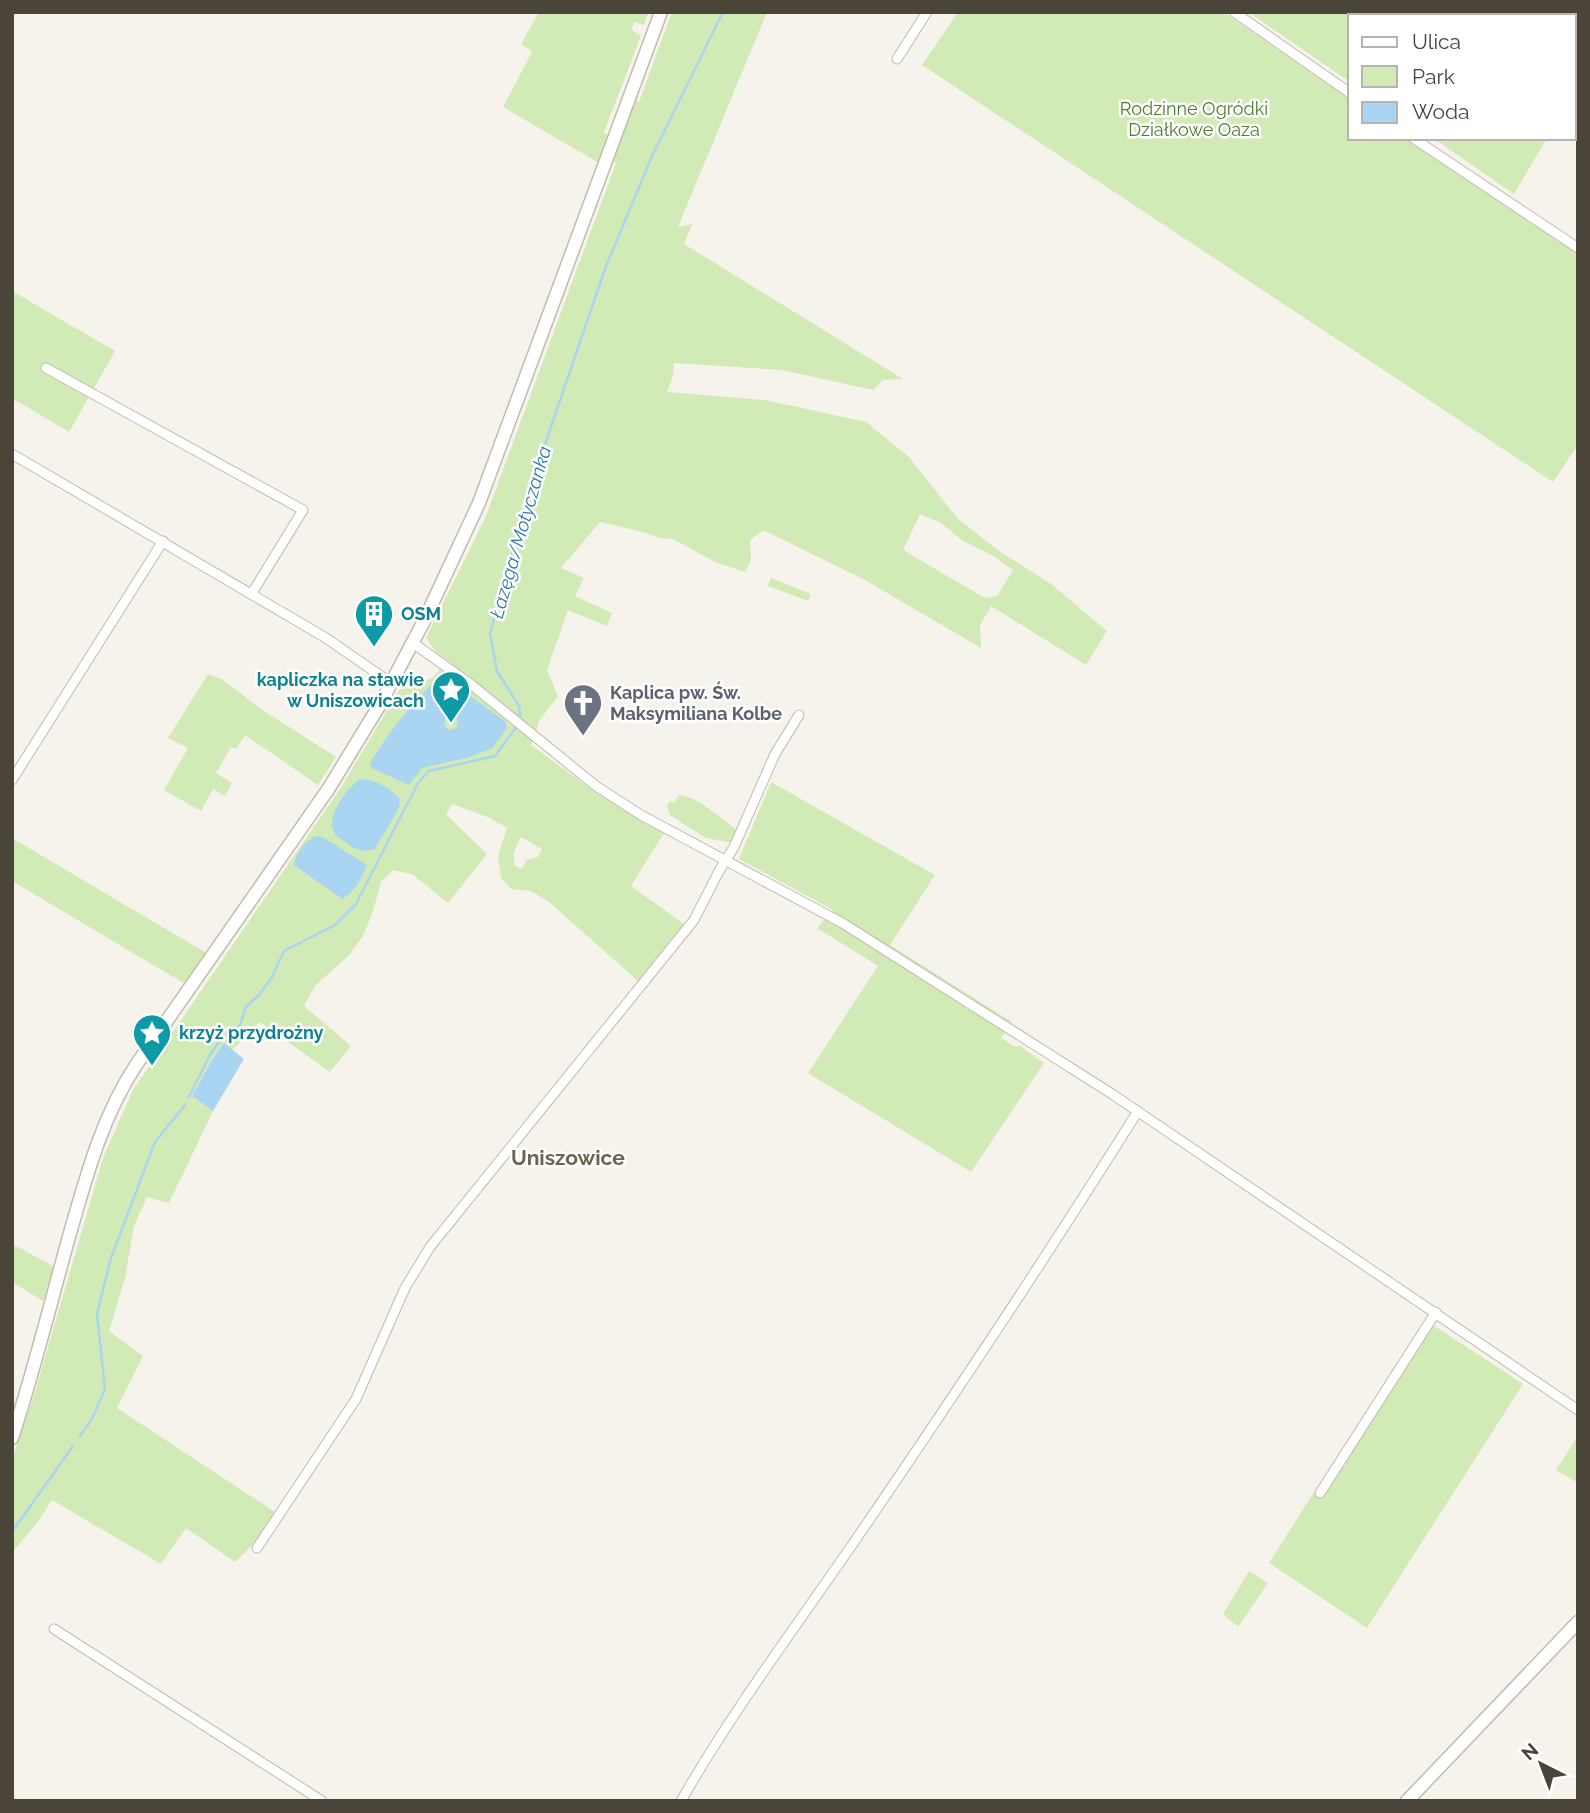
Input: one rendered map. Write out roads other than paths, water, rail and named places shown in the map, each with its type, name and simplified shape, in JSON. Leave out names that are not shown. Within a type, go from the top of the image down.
[{"type":"street","points":[[12,1438],[85,1178],[116,1097],[329,788],[413,643],[479,503],[661,12]]},
{"type":"street","points":[[897,59],[927,12]]},
{"type":"street","points":[[1234,12],[1348,92]]},
{"type":"street","points":[[1416,140],[1578,248]]},
{"type":"street","points":[[46,368],[303,510],[252,593]]},
{"type":"street","points":[[12,454],[252,593],[326,638],[391,683]]},
{"type":"street","points":[[12,780],[163,541]]},
{"type":"street","points":[[413,643],[513,717],[596,786],[641,816],[844,924],[1138,1111],[1578,1410]]},
{"type":"street","points":[[257,1548],[356,1399],[413,1272],[430,1247],[694,920],[734,847],[775,754],[799,715]]},
{"type":"street","points":[[681,1801],[771,1658],[861,1532],[1138,1111]]},
{"type":"street","points":[[1320,1493],[1436,1312]]},
{"type":"street","points":[[1407,1801],[1578,1622]]},
{"type":"street","points":[[54,1629],[322,1801]]},
{"type":"water","points":[[442,678],[505,721],[507,728],[492,748],[470,757],[422,768],[409,785],[372,768],[370,763],[393,729],[437,679],[446,715],[444,726],[450,730],[456,728],[458,722],[455,716],[450,714]]},
{"type":"water","points":[[360,779],[382,785],[400,799],[399,808],[375,849],[359,850],[349,845],[336,835],[333,828],[332,821],[338,804]]},
{"type":"water","points":[[317,836],[367,865],[351,893],[342,899],[294,865],[302,847]]},
{"type":"water","points":[[224,1043],[244,1059],[213,1111],[192,1096]]},
{"type":"waterway","name":"Łazęga/Motyczanka","points":[[521,720],[519,706],[497,671],[490,634],[528,494],[606,266],[653,154],[723,12]]},
{"type":"waterway","name":"Łazęga/Motyczanka","points":[[189,1097],[210,1055],[218,1043],[240,1025],[246,1007],[272,977],[284,951],[335,925],[356,904],[418,783],[429,771],[495,756],[517,726]]},
{"type":"waterway","name":"Łazęga/Motyczanka","points":[[80,1436],[92,1419],[105,1389],[97,1314],[111,1258],[155,1142],[185,1105]]},
{"type":"waterway","name":"Łazęga/Motyczanka","points":[[12,1532],[73,1446]]},
{"type":"place","name":"OSM","points":[[374,648]]},
{"type":"place","name":"kapliczka na stawie w Uniszowicach","points":[[451,724]]},
{"type":"place","name":"Kaplica pw. Św. Maksymiliana Kolbe","points":[[583,737]]},
{"type":"place","name":"krzyż przydrożny","points":[[152,1067]]},
{"type":"district","name":"Uniszowice","points":[[568,1158]]},
{"type":"park label","name":"Rodzinne Ogródki Działkowe Oaza","points":[[1194,119]]}]
